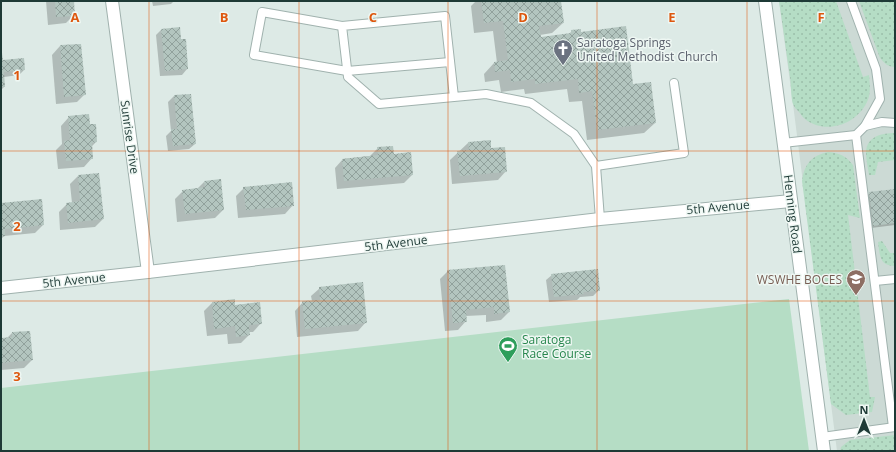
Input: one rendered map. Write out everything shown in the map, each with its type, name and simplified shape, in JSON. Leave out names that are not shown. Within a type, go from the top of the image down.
[{"type":"street","name":"Sunrise Drive","points":[[112,1],[148,272]]},
{"type":"street","name":"Henning Road","points":[[765,1],[824,451]]},
{"type":"street","name":"5th Avenue","points":[[1,288],[600,218],[791,201]]},
{"type":"lane","points":[[783,143],[856,135],[865,126],[880,99],[876,69],[850,1]]},
{"type":"lane","points":[[450,62],[347,71],[254,55],[262,12],[342,26],[445,16],[454,97]]},
{"type":"lane","points":[[342,26],[348,77],[379,104],[486,94],[531,103],[574,134],[596,166],[600,218]]},
{"type":"lane","points":[[596,166],[684,153],[674,83]]},
{"type":"lane","points":[[865,126],[882,122],[895,123]]},
{"type":"lane","points":[[822,437],[894,427],[856,135]]},
{"type":"lane","points":[[875,281],[895,278]]},
{"type":"shaded area","name":"WSWHE BOCES","points":[[779,1],[895,1],[895,451],[837,451]]},
{"type":"green space","points":[[779,1],[836,1],[863,77],[869,75],[870,93],[867,102],[862,110],[848,122],[831,127],[813,124],[805,119],[794,106]]},
{"type":"green space","points":[[859,1],[895,1],[895,67],[886,64],[880,58]]},
{"type":"green space","points":[[895,133],[895,160],[878,162],[875,175],[869,175],[866,152],[869,142],[876,136]]},
{"type":"green space","points":[[828,152],[836,153],[848,159],[853,165],[860,218],[848,215],[870,397],[875,397],[872,412],[846,415],[831,404],[802,181],[807,165],[810,161],[817,155]]},
{"type":"green space","points":[[882,241],[890,253],[895,253],[895,266],[886,264],[881,259],[878,242]]},
{"type":"green space","name":"Saratoga Race Course","points":[[789,299],[809,451],[1,451],[1,388]]},
{"type":"green space","points":[[895,435],[895,451],[840,451],[841,447],[850,440]]},
{"type":"building","points":[[55,1],[74,1],[75,16],[56,17]]},
{"type":"building","name":"Saratoga Springs United Methodist Church","points":[[481,1],[561,1],[564,23],[539,26],[541,37],[571,33],[571,30],[581,29],[581,32],[626,26],[633,84],[651,82],[656,123],[597,130],[592,91],[579,93],[578,79],[535,84],[535,79],[511,82],[510,70],[495,72],[494,62],[508,60],[503,21],[484,23]]},
{"type":"building","points":[[180,27],[181,39],[186,39],[188,69],[165,71],[161,29]]},
{"type":"building","points":[[81,44],[86,95],[64,97],[60,45]]},
{"type":"building","points":[[1,53],[3,60],[24,58],[25,70],[4,72],[5,87],[1,87]]},
{"type":"building","points":[[191,94],[196,144],[173,146],[171,129],[177,129],[174,95]]},
{"type":"building","points":[[89,114],[90,124],[96,124],[97,142],[92,143],[93,159],[66,161],[64,141],[70,140],[68,116]]},
{"type":"building","points":[[491,140],[491,148],[505,147],[507,172],[460,176],[457,151],[469,150],[468,142]]},
{"type":"building","points":[[393,146],[394,154],[411,152],[413,175],[344,181],[342,159],[378,155],[377,147]]},
{"type":"building","points":[[99,173],[104,219],[68,223],[66,203],[80,201],[78,175]]},
{"type":"building","points":[[221,179],[224,210],[185,214],[182,190],[205,187],[204,181]]},
{"type":"building","points":[[292,182],[294,206],[246,210],[243,187]]},
{"type":"building","points":[[895,189],[895,223],[873,226],[869,192]]},
{"type":"building","points":[[42,199],[44,225],[5,229],[5,236],[1,237],[1,203]]},
{"type":"building","points":[[505,265],[510,312],[494,314],[494,307],[466,310],[467,322],[453,323],[447,270]]},
{"type":"building","points":[[598,269],[600,291],[583,292],[584,294],[554,297],[551,274]]},
{"type":"building","points":[[363,282],[367,323],[305,329],[302,301],[320,300],[319,287]]},
{"type":"building","points":[[235,299],[235,305],[260,302],[262,324],[249,325],[250,335],[236,337],[235,326],[214,329],[212,302]]},
{"type":"building","points":[[30,331],[33,360],[1,363],[1,338],[12,337],[12,332]]},
{"type":"place","name":"Saratoga Springs United Methodist Church","points":[[563,66]]},
{"type":"place","name":"WSWHE BOCES","points":[[856,296]]},
{"type":"place","name":"Saratoga Race Course","points":[[508,363]]}]
